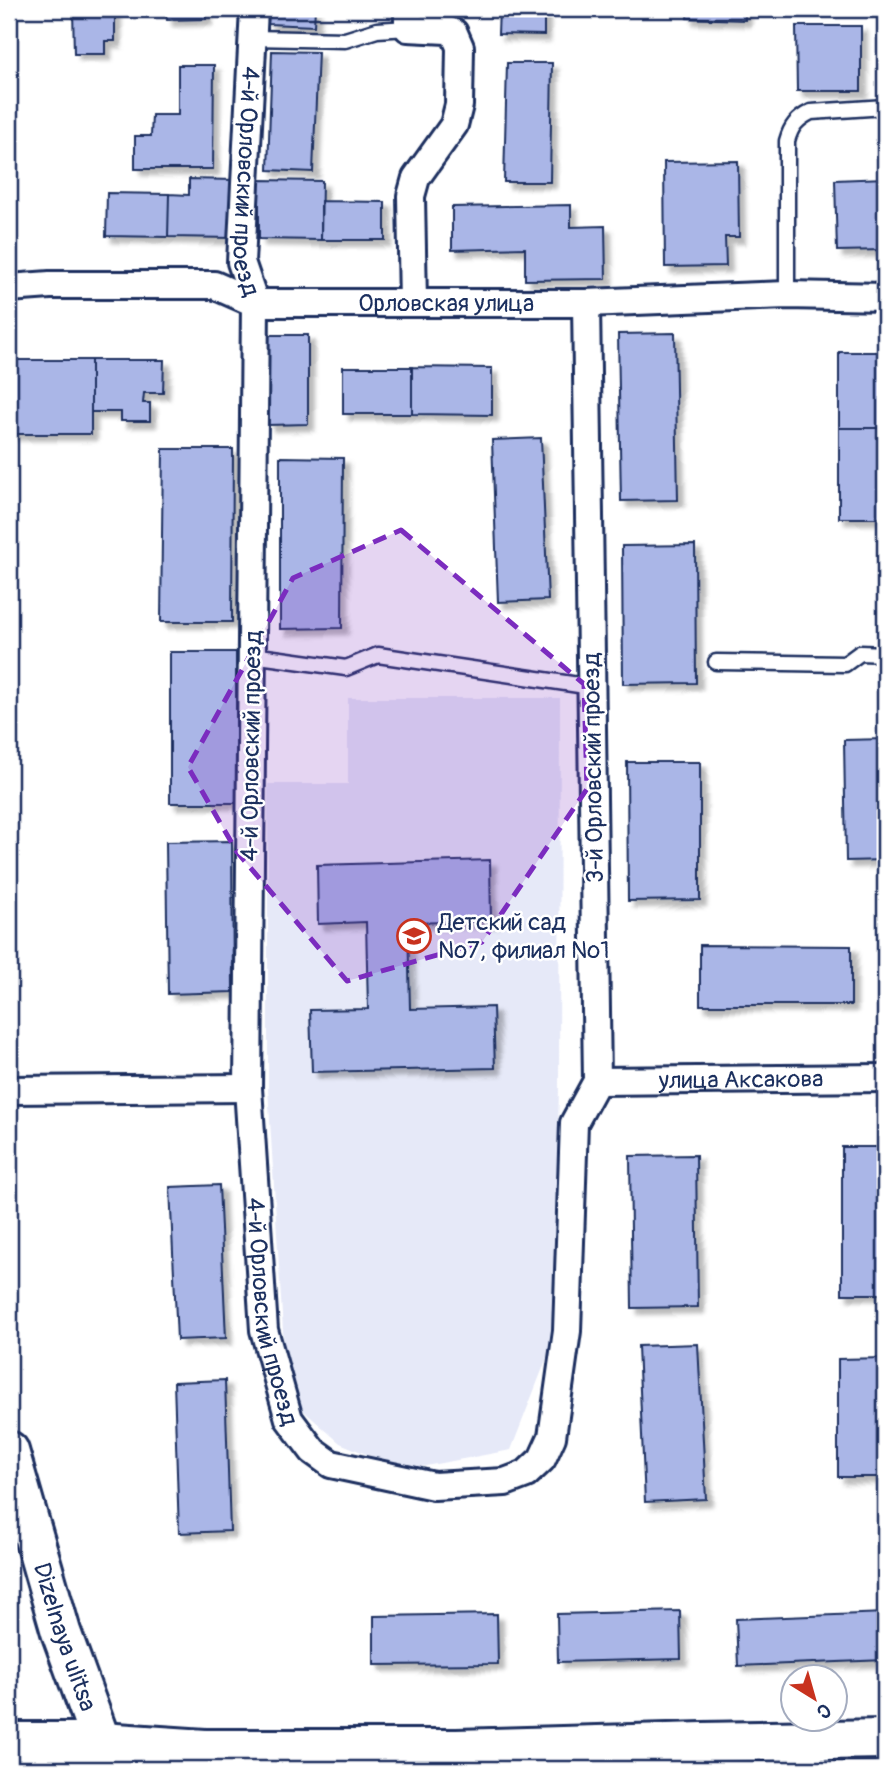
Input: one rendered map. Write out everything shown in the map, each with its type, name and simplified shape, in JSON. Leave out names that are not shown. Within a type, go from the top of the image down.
[{"type":"main road","name":"Dizelnaya ulitsa","points":[[9,1451],[61,1632],[102,1756]]},
{"type":"main road","points":[[9,1742],[102,1756],[205,1749],[456,1754],[703,1742],[885,1739]]},
{"type":"street","name":"4-й Орловский проезд","points":[[254,9],[242,262],[256,303],[248,1088],[264,1330],[289,1419],[313,1451],[331,1464]]},
{"type":"street","points":[[408,18],[454,33],[460,47],[458,105],[454,125],[416,178],[411,196],[412,303]]},
{"type":"street","name":"Орловская улица","points":[[9,288],[50,285],[214,285],[256,303],[586,303],[787,295],[885,297]]},
{"type":"street","name":"3-й Орловский проезд","points":[[331,1464],[434,1486],[505,1482],[526,1474],[542,1459],[552,1437],[567,1331],[574,1123],[597,1081],[586,303]]},
{"type":"street","name":"улица Аксакова","points":[[597,1081],[885,1078]]},
{"type":"street","points":[[9,1090],[248,1088]]},
{"type":"lane","points":[[253,38],[345,40],[408,18]]},
{"type":"lane","points":[[787,295],[787,141],[790,128],[800,117],[811,112],[885,107]]},
{"type":"lane","points":[[716,662],[845,664],[860,653],[885,654]]},
{"type":"lane","points":[[252,655],[346,668],[378,655],[592,687]]},
{"type":"highlighted area","points":[[401,530],[584,684],[587,789],[482,942],[347,981],[237,852],[188,767],[293,578]]},
{"type":"shaded area","name":"Детский сад №7, филиал №1","points":[[348,698],[560,698],[559,1088],[553,1342],[511,1450],[404,1470],[340,1443],[287,1396],[268,1088],[268,784],[348,784]]},
{"type":"building","points":[[73,9],[115,9],[115,41],[105,41],[105,54],[74,54]]},
{"type":"building","points":[[166,9],[206,9],[206,19],[167,20]]},
{"type":"building","points":[[269,9],[315,9],[314,26],[268,24]]},
{"type":"building","points":[[499,9],[544,9],[544,35],[498,34]]},
{"type":"building","points":[[688,9],[745,9],[745,20],[687,18]]},
{"type":"building","points":[[796,26],[861,26],[861,91],[797,91]]},
{"type":"building","points":[[272,51],[318,52],[313,172],[268,170]]},
{"type":"building","points":[[507,63],[552,63],[550,182],[504,182]]},
{"type":"building","points":[[178,65],[214,65],[213,169],[135,169],[135,136],[151,136],[152,115],[178,115]]},
{"type":"building","points":[[738,161],[739,237],[725,237],[726,266],[665,267],[664,162]]},
{"type":"building","points":[[885,178],[885,250],[837,251],[835,180]]},
{"type":"building","points":[[189,179],[235,180],[234,238],[168,237],[169,194],[189,195]]},
{"type":"building","points":[[259,180],[322,181],[321,240],[259,239]]},
{"type":"building","points":[[107,193],[169,194],[168,237],[106,236]]},
{"type":"building","points":[[321,201],[385,202],[385,240],[321,240]]},
{"type":"building","points":[[571,205],[571,227],[605,226],[606,279],[525,280],[525,248],[452,250],[452,207]]},
{"type":"building","points":[[675,333],[678,500],[621,501],[618,334]]},
{"type":"building","points":[[268,335],[308,335],[308,424],[268,425]]},
{"type":"building","points":[[839,352],[885,352],[885,428],[839,428]]},
{"type":"building","points":[[9,360],[91,360],[91,434],[9,434]]},
{"type":"building","points":[[91,360],[164,360],[163,393],[144,393],[143,403],[150,403],[150,421],[121,421],[121,412],[91,412]]},
{"type":"building","points":[[343,367],[412,367],[412,414],[343,414]]},
{"type":"building","points":[[412,367],[492,368],[492,415],[412,414]]},
{"type":"building","points":[[839,428],[885,428],[882,486],[885,486],[885,518],[839,518]]},
{"type":"building","points":[[541,438],[548,600],[498,602],[492,440]]},
{"type":"building","points":[[163,449],[233,449],[232,622],[161,622]]},
{"type":"building","points":[[280,457],[343,458],[342,628],[280,629]]},
{"type":"building","points":[[695,545],[696,683],[623,684],[622,546]]},
{"type":"building","points":[[170,652],[236,652],[236,803],[170,803]]},
{"type":"building","points":[[885,739],[885,860],[846,861],[844,740]]},
{"type":"building","points":[[627,762],[700,762],[700,900],[628,901]]},
{"type":"building","points":[[232,841],[233,992],[168,994],[166,842]]},
{"type":"building","points":[[490,860],[491,921],[408,923],[410,1009],[493,1007],[495,1068],[312,1072],[310,1010],[368,1009],[366,922],[318,924],[317,865]]},
{"type":"building","points":[[700,945],[851,946],[851,1005],[700,1005]]},
{"type":"building","points":[[842,1147],[885,1147],[885,1294],[842,1294]]},
{"type":"building","points":[[696,1155],[698,1307],[632,1308],[630,1156]]},
{"type":"building","points":[[219,1185],[226,1338],[177,1340],[170,1187]]},
{"type":"building","points":[[698,1344],[706,1499],[645,1502],[638,1346]]},
{"type":"building","points":[[885,1358],[885,1477],[838,1477],[838,1359]]},
{"type":"building","points":[[225,1380],[230,1531],[179,1533],[174,1382]]},
{"type":"building","points":[[680,1611],[681,1659],[558,1662],[557,1614]]},
{"type":"building","points":[[885,1613],[885,1660],[778,1662],[778,1664],[738,1666],[736,1619]]},
{"type":"building","points":[[497,1614],[498,1664],[374,1665],[374,1616]]},
{"type":"place","name":"Детский сад №7, филиал №1","points":[[414,936]]}]
